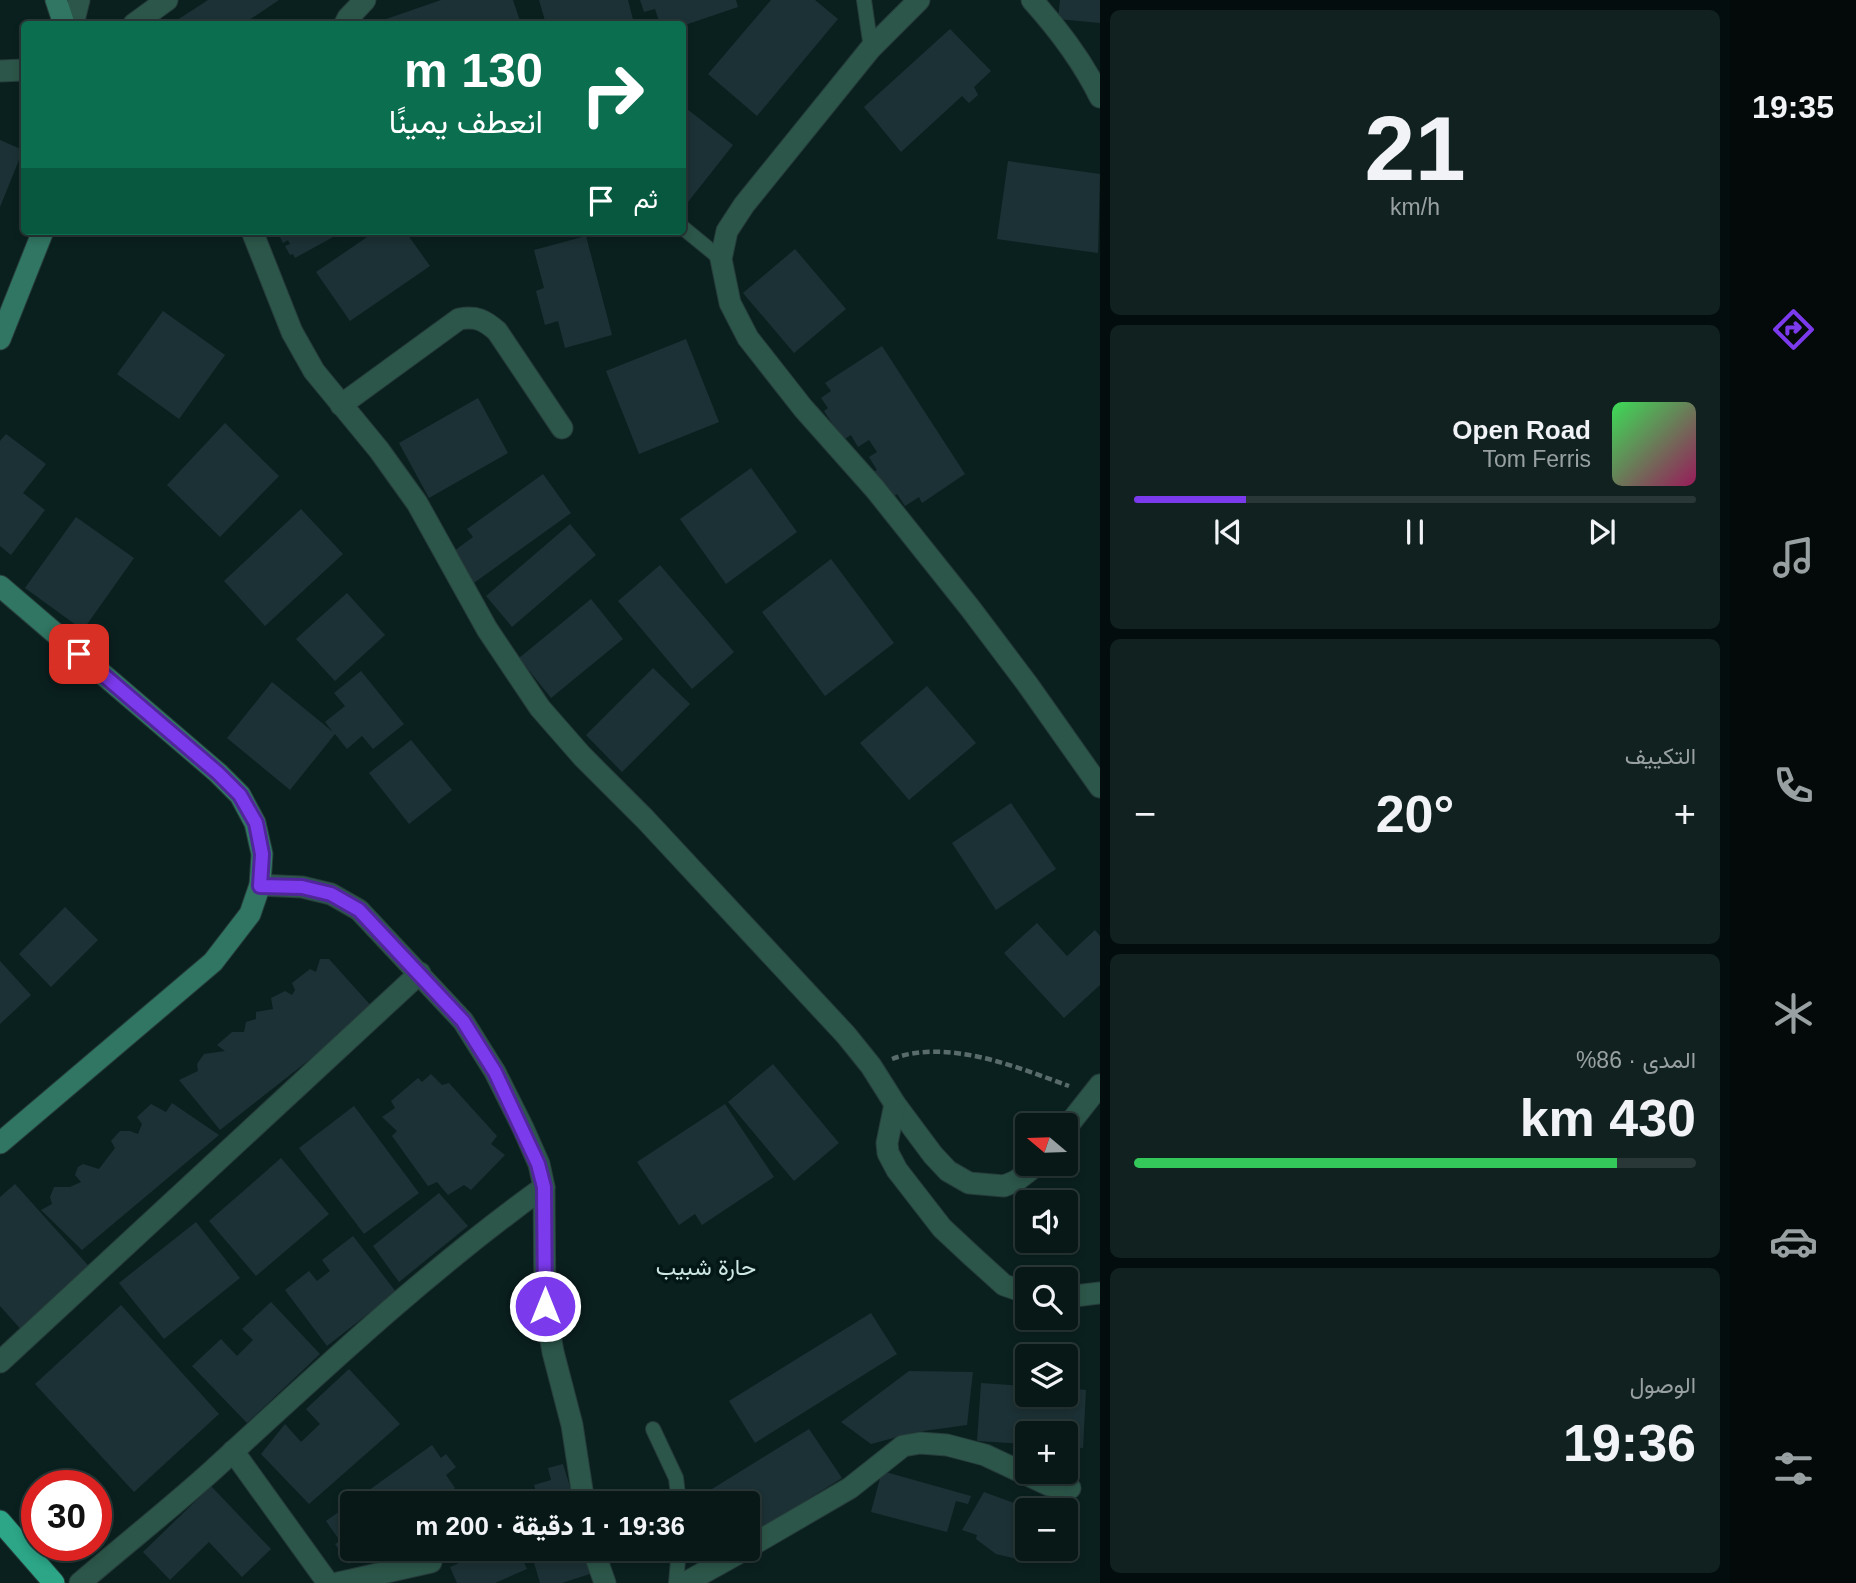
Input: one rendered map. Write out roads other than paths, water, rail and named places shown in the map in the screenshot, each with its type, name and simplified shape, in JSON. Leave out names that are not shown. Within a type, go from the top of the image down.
[{"type":"highway","points":[[0,1521],[54,1583]]},
{"type":"street","points":[[56,0],[63,21]]},
{"type":"street","points":[[74,21],[79,0]]},
{"type":"street","points":[[138,21],[167,0]]},
{"type":"street","points":[[346,21],[365,0]]},
{"type":"street","points":[[919,0],[871,48],[744,205],[727,231],[722,259],[730,303],[748,338],[803,408],[875,489],[962,597],[1100,787]]},
{"type":"street","points":[[1032,0],[1086,69],[1100,97]]},
{"type":"street","points":[[0,71],[21,70]]},
{"type":"street","points":[[0,339],[41,235]]},
{"type":"street","points":[[254,235],[292,332],[314,371],[379,450],[417,503],[487,629],[540,708],[582,756],[780,963],[871,1066],[895,1104],[948,1171],[969,1183],[1004,1186],[1022,1176]]},
{"type":"street","points":[[341,405],[459,319],[473,316],[484,320],[497,331],[562,428]]},
{"type":"street","points":[[0,586],[218,773],[240,795],[256,823],[262,854],[260,886],[250,914],[213,962],[0,1143]]},
{"type":"street","points":[[260,886],[302,887],[331,894],[359,910],[463,1021],[495,1072],[528,1140],[544,1187],[545,1306],[553,1352],[572,1425],[582,1491]]},
{"type":"street","points":[[0,1362],[420,973]]},
{"type":"street","points":[[1078,1113],[1096,1090]]},
{"type":"street","points":[[895,1104],[887,1143],[888,1153],[897,1170],[942,1228],[1004,1285],[1015,1289]]},
{"type":"street","points":[[80,1583],[467,1244],[544,1187]]},
{"type":"street","points":[[1078,1296],[1100,1293]]},
{"type":"street","points":[[760,1540],[850,1488],[903,1446],[920,1443],[947,1444],[985,1455],[1049,1485],[1070,1488]]},
{"type":"street","points":[[233,1451],[328,1583]]},
{"type":"street","points":[[597,1561],[605,1583]]},
{"type":"street","points":[[685,1583],[724,1561]]},
{"type":"street","points":[[338,1583],[431,1562]]},
{"type":"lane","points":[[864,0],[871,48]]},
{"type":"lane","points":[[686,231],[722,259]]},
{"type":"lane","points":[[653,1429],[676,1478],[678,1491]]},
{"type":"lane","points":[[676,1583],[678,1561]]},
{"type":"district","name":"حارة شبيب","points":[[706,1267]]}]
